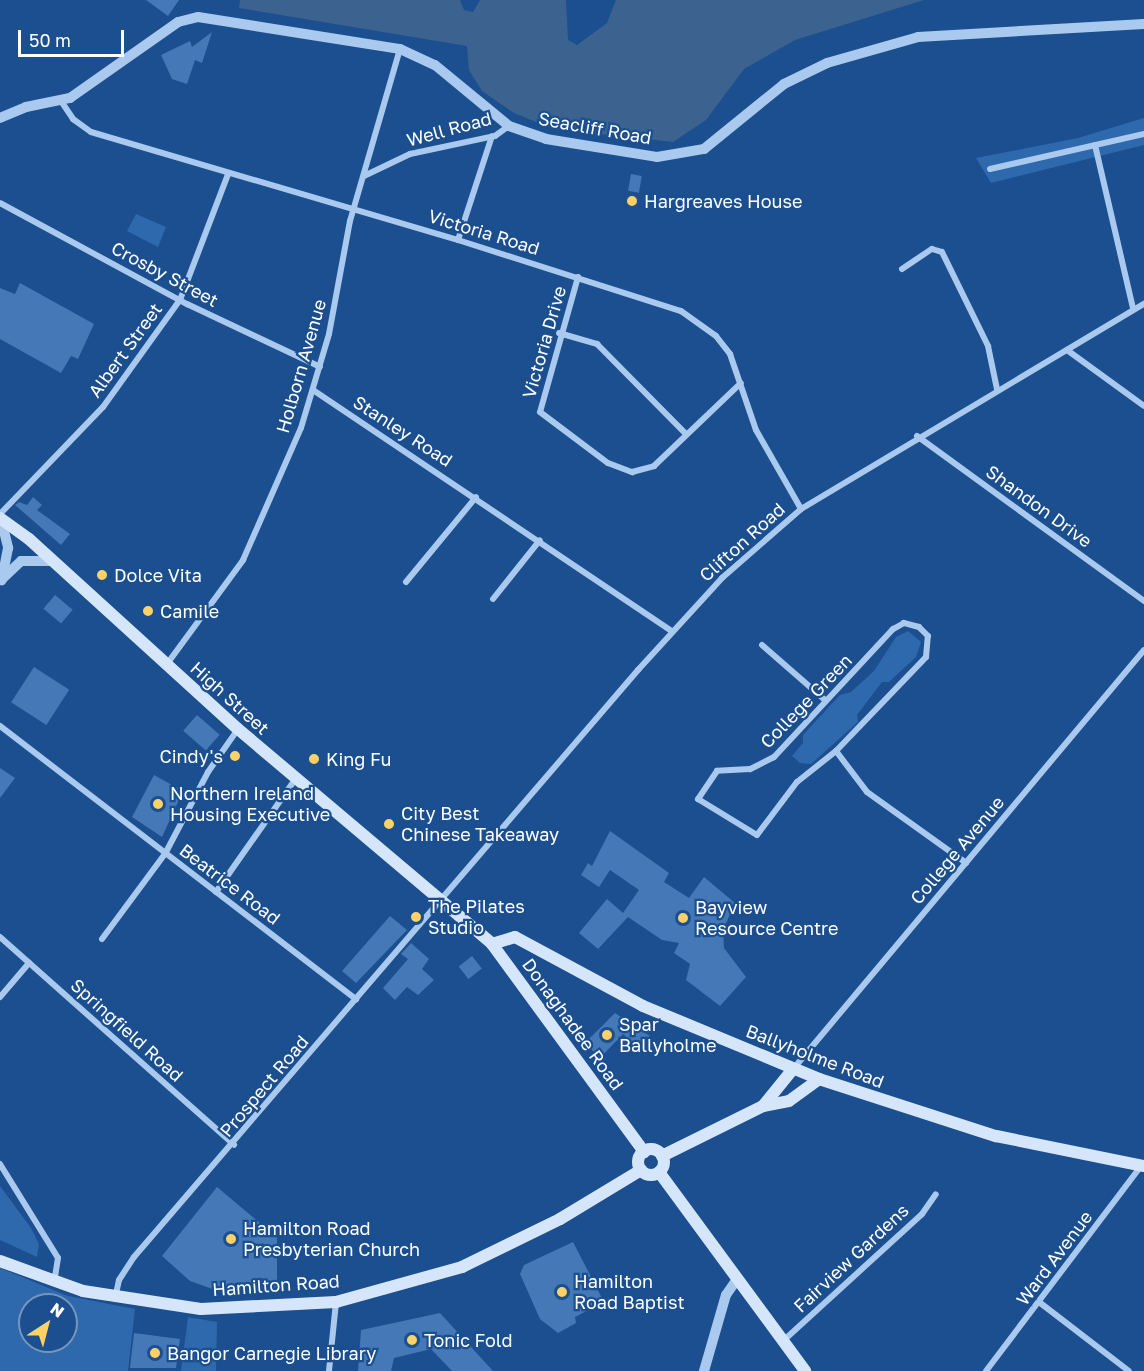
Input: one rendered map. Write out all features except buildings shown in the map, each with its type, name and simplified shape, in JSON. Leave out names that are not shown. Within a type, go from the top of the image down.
[{"type":"main road","name":"High Street","points":[[0,517],[237,729],[441,900]]},
{"type":"main road","name":"Donaghadee Road","points":[[441,900],[492,944],[644,1152]]},
{"type":"main road","name":"Ballyholme Road","points":[[492,944],[515,937],[643,1006],[819,1079],[996,1136],[1143,1165]]},
{"type":"main road","points":[[763,1106],[794,1070]]},
{"type":"main road","points":[[662,1156],[763,1106],[789,1101],[819,1079]]},
{"type":"main road","points":[[659,1172],[651,1175],[641,1170],[639,1158],[644,1152],[656,1150],[662,1156]]},
{"type":"main road","points":[[662,1156],[659,1172],[805,1371]]},
{"type":"main road","name":"Hamilton Road","points":[[0,1261],[54,1282],[201,1309],[336,1302],[462,1267],[560,1219],[641,1170]]},
{"type":"street","name":"Seacliff Road","points":[[0,118],[26,107],[62,101],[80,93],[178,22],[198,17],[400,49],[435,65],[509,126],[546,140],[657,157],[698,152],[726,135],[784,84],[849,56],[943,32],[1144,24]]},
{"type":"street","name":"Holborn Avenue","points":[[167,664],[216,602],[249,548],[312,390],[320,367],[353,210],[400,49]]},
{"type":"street","name":"Victoria Road","points":[[62,101],[73,119],[91,132],[578,277],[690,317],[730,354],[756,430],[801,509]]},
{"type":"street","name":"Well Road","points":[[364,176],[410,154],[492,136],[509,126]]},
{"type":"street","points":[[990,169],[1144,134]]},
{"type":"street","points":[[458,240],[492,136]]},
{"type":"street","points":[[1095,145],[1133,309]]},
{"type":"street","name":"Albert Street","points":[[0,517],[103,407],[180,300],[228,174]]},
{"type":"street","name":"Crosby Street","points":[[0,203],[180,300],[320,367]]},
{"type":"street","points":[[902,269],[932,249],[942,252],[988,346],[997,389]]},
{"type":"street","name":"Victoria Drive","points":[[578,277],[539,404],[550,423],[608,463],[632,472],[654,466],[741,383]]},
{"type":"street","name":"Clifton Road","points":[[441,900],[672,631],[756,546],[801,509],[916,436],[1144,304]]},
{"type":"street","points":[[559,333],[597,344],[686,434]]},
{"type":"street","points":[[1067,350],[1144,406]]},
{"type":"street","name":"Stanley Road","points":[[312,390],[476,497],[672,631]]},
{"type":"street","name":"Shandon Drive","points":[[916,436],[1144,601]]},
{"type":"street","points":[[406,582],[476,497]]},
{"type":"street","points":[[0,517],[8,548],[1,581]]},
{"type":"street","points":[[493,599],[540,540]]},
{"type":"street","points":[[1,581],[21,561],[51,561]]},
{"type":"street","name":"College Green","points":[[904,623],[919,627],[928,636],[926,657],[836,751],[797,782],[757,835],[698,799],[717,771],[750,769],[774,757],[893,629],[904,623]]},
{"type":"street","points":[[762,645],[825,700]]},
{"type":"street","name":"College Avenue","points":[[794,1070],[1144,650]]},
{"type":"street","name":"Beatrice Road","points":[[0,726],[356,999]]},
{"type":"street","points":[[102,939],[165,854],[208,772],[237,729]]},
{"type":"street","points":[[836,751],[867,792],[966,863]]},
{"type":"street","points":[[216,892],[278,800],[296,778]]},
{"type":"street","name":"Prospect Road","points":[[116,1294],[119,1280],[134,1257],[234,1144],[441,900]]},
{"type":"street","name":"Springfield Road","points":[[0,937],[234,1144]]},
{"type":"street","points":[[0,997],[29,963]]},
{"type":"street","points":[[0,1164],[58,1258],[54,1282]]},
{"type":"street","name":"Ward Avenue","points":[[986,1371],[1143,1165]]},
{"type":"street","name":"Fairview Gardens","points":[[783,1341],[922,1214],[936,1194]]},
{"type":"street","points":[[704,1371],[726,1295],[737,1279]]},
{"type":"street","points":[[329,1371],[336,1302]]},
{"type":"street","points":[[1039,1302],[1130,1371]]},
{"type":"shaded area","points":[[240,0],[460,0],[464,10],[473,12],[480,0],[566,0],[568,40],[577,45],[607,23],[616,0],[924,0],[795,40],[744,69],[706,120],[673,142],[553,129],[514,113],[482,91],[469,70],[467,46],[239,8]]},
{"type":"shaded area","points":[[1144,118],[1144,145],[991,183],[976,158],[1078,138]]},
{"type":"shaded area","points":[[136,214],[166,227],[158,247],[127,231]]},
{"type":"shaded area","points":[[908,631],[921,642],[916,657],[889,682],[882,682],[857,715],[858,722],[811,764],[800,763],[792,756],[803,743],[803,735],[840,695],[851,692],[874,671],[896,637]]},
{"type":"shaded area","points":[[0,1186],[31,1228],[39,1244],[37,1257],[0,1240]]},
{"type":"shaded area","points":[[0,1268],[61,1293],[18,1293],[18,1353],[78,1353],[78,1298],[135,1309],[128,1371],[0,1371]]},
{"type":"shaded area","points":[[188,1317],[217,1322],[216,1371],[181,1371]]},
{"type":"place","name":"Hargreaves House","points":[[632,201]]},
{"type":"place","name":"Dolce Vita","points":[[102,575]]},
{"type":"place","name":"Camile","points":[[148,611]]},
{"type":"place","name":"Cindy's","points":[[235,756]]},
{"type":"place","name":"King Fu","points":[[314,759]]},
{"type":"place","name":"Northern Ireland Housing Executive","points":[[158,804]]},
{"type":"place","name":"City Best Chinese Takeaway","points":[[389,824]]},
{"type":"place","name":"The Pilates Studio","points":[[416,917]]},
{"type":"place","name":"Bayview Resource Centre","points":[[683,918]]},
{"type":"place","name":"Spar Ballyholme","points":[[607,1035]]},
{"type":"place","name":"Hamilton Road Presbyterian Church","points":[[231,1239]]},
{"type":"place","name":"Hamilton Road Baptist","points":[[562,1292]]},
{"type":"place","name":"Tonic Fold","points":[[412,1340]]},
{"type":"place","name":"Bangor Carnegie Library","points":[[155,1353]]}]
